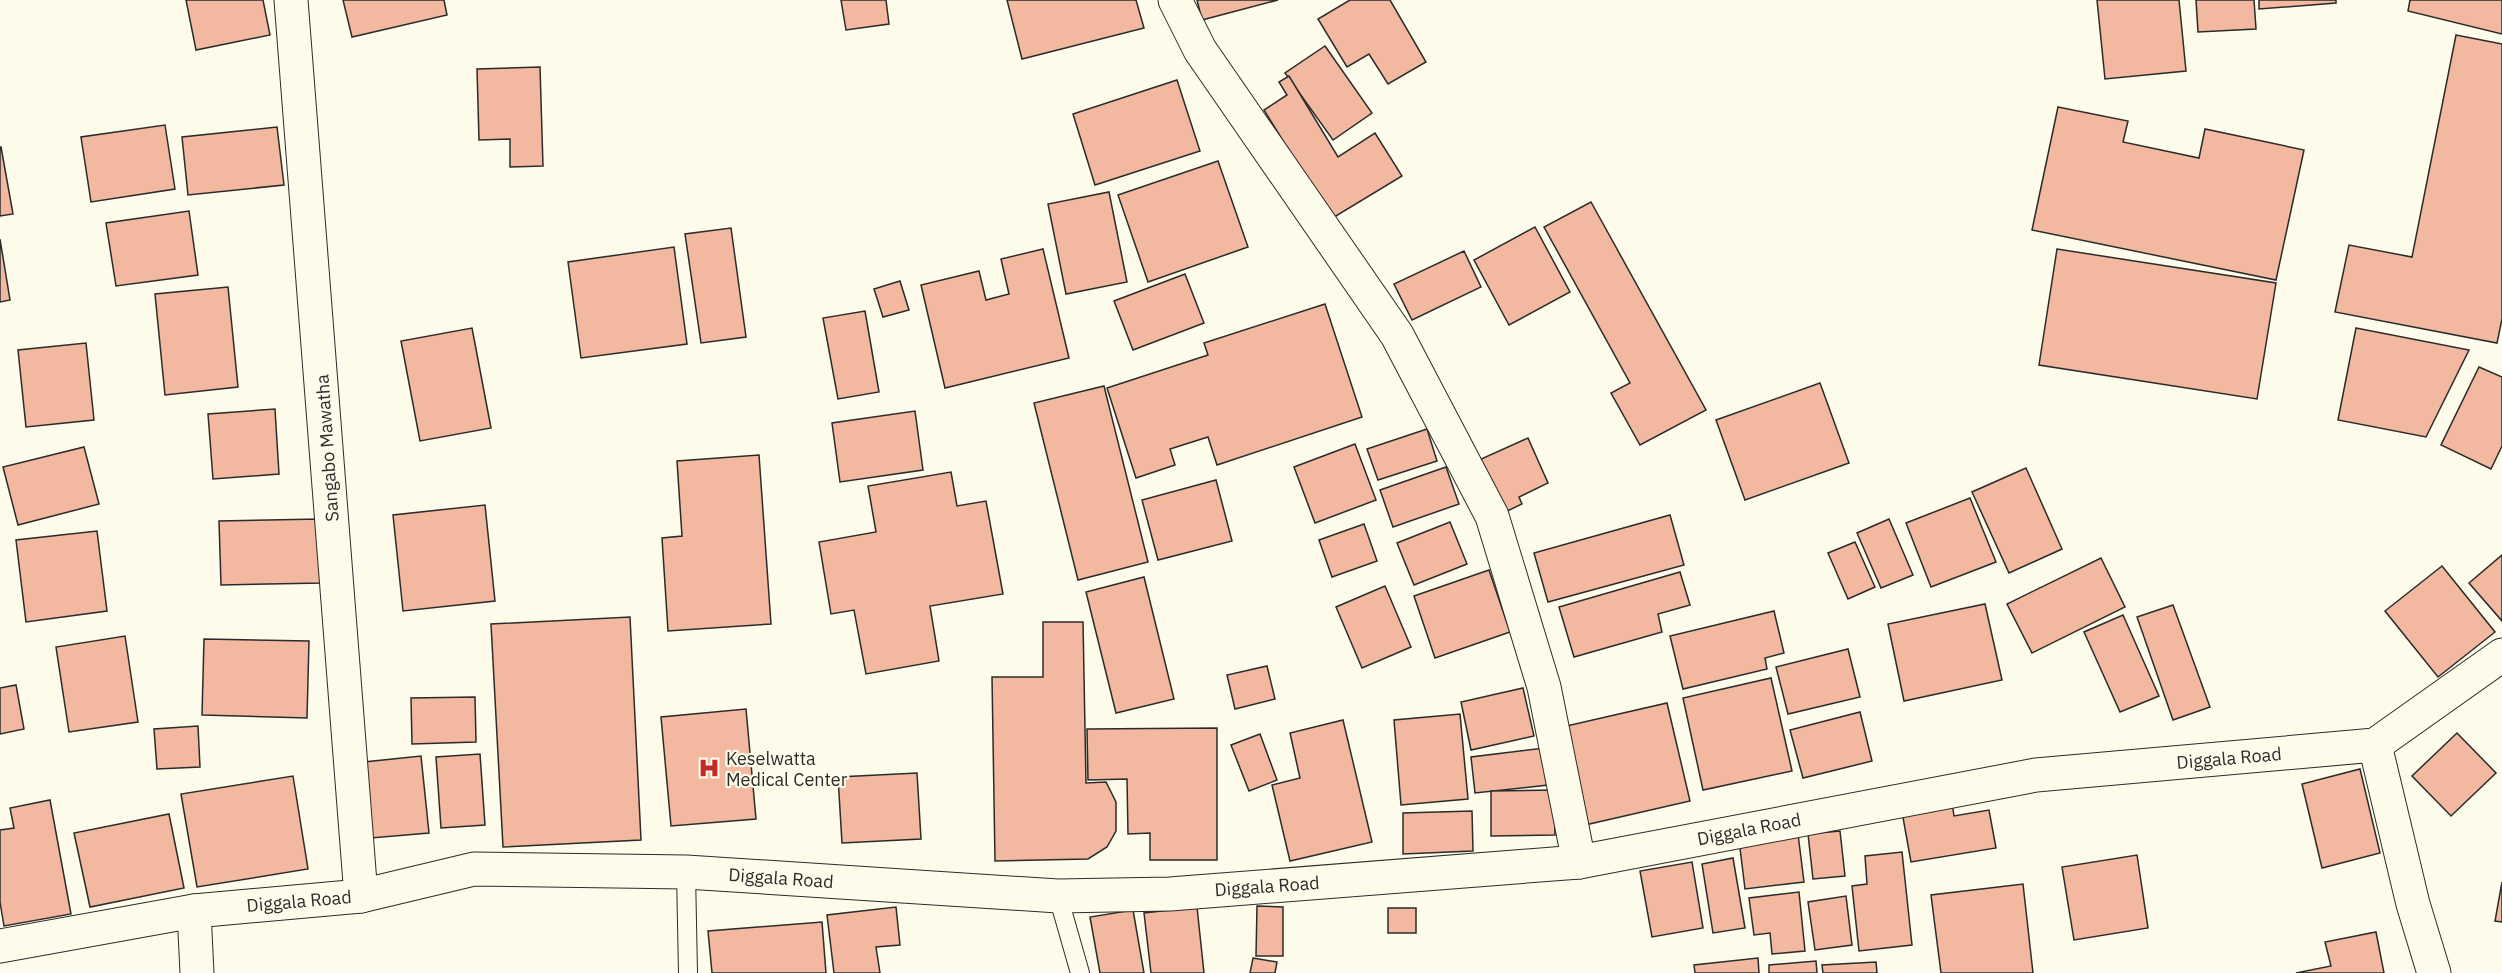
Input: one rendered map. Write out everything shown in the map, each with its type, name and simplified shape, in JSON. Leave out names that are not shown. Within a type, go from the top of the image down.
[{"type":"street","name":"Sangabo Mawatha","points":[[291,0],[361,896]]},
{"type":"street","points":[[1175,0],[1200,50],[1397,334],[1492,516],[1544,687],[1579,862]]},
{"type":"street","points":[[2434,973],[2413,904],[2375,745],[2502,655]]},
{"type":"street","name":"Diggala Road","points":[[0,946],[194,911],[361,896],[474,869],[686,872],[1058,896],[1170,894],[1579,862],[2036,775],[2375,745]]},
{"type":"street","points":[[194,911],[197,973]]},
{"type":"lane","points":[[686,872],[688,973]]},
{"type":"lane","points":[[1058,896],[1080,973]]},
{"type":"building","points":[[186,0],[263,0],[270,35],[196,50]]},
{"type":"building","points":[[343,0],[444,0],[447,15],[352,37]]},
{"type":"building","points":[[841,0],[886,0],[889,24],[846,30]]},
{"type":"building","points":[[1007,0],[1136,0],[1144,28],[1022,59]]},
{"type":"building","points":[[1197,0],[1278,0],[1202,20]]},
{"type":"building","points":[[1350,0],[1390,0],[1426,62],[1388,84],[1369,54],[1347,67],[1318,19]]},
{"type":"building","points":[[2097,0],[2179,0],[2186,71],[2105,79]]},
{"type":"building","points":[[2196,0],[2254,0],[2256,29],[2198,32]]},
{"type":"building","points":[[2259,0],[2336,0],[2336,3],[2259,9]]},
{"type":"building","points":[[2410,0],[2502,0],[2502,34],[2408,11]]},
{"type":"building","points":[[2456,35],[2502,44],[2502,319],[2497,343],[2335,312],[2349,245],[2412,257]]},
{"type":"building","points":[[1325,46],[1372,113],[1333,140],[1285,73]]},
{"type":"building","points":[[540,67],[543,166],[510,167],[510,139],[479,140],[477,69]]},
{"type":"building","points":[[1289,76],[1338,157],[1375,133],[1402,176],[1331,219],[1264,110],[1287,95],[1279,82]]},
{"type":"building","points":[[1177,80],[1200,151],[1095,185],[1073,114]]},
{"type":"building","points":[[2058,107],[2128,121],[2123,142],[2199,158],[2205,129],[2304,150],[2276,280],[2032,230]]},
{"type":"building","points":[[165,125],[175,189],[91,202],[81,137]]},
{"type":"building","points":[[277,127],[284,185],[188,195],[182,137]]},
{"type":"building","points":[[0,147],[13,214],[0,216]]},
{"type":"building","points":[[1218,161],[1248,247],[1148,282],[1118,195]]},
{"type":"building","points":[[1109,192],[1127,282],[1066,294],[1048,204]]},
{"type":"building","points":[[1591,202],[1706,410],[1640,445],[1611,393],[1630,383],[1544,227]]},
{"type":"building","points":[[189,211],[198,275],[116,286],[106,223]]},
{"type":"building","points":[[1535,227],[1570,292],[1509,325],[1474,260]]},
{"type":"building","points":[[731,228],[746,337],[701,343],[685,234]]},
{"type":"building","points":[[0,239],[10,300],[0,302]]},
{"type":"building","points":[[674,247],[687,344],[581,358],[568,262]]},
{"type":"building","points":[[1043,249],[1069,358],[945,388],[921,285],[979,271],[986,300],[1009,294],[1001,259]]},
{"type":"building","points":[[2057,249],[2276,283],[2257,399],[2039,365]]},
{"type":"building","points":[[1464,251],[1481,287],[1412,320],[1394,284]]},
{"type":"building","points":[[1185,274],[1204,323],[1133,350],[1114,301]]},
{"type":"building","points":[[900,281],[909,310],[883,317],[874,289]]},
{"type":"building","points":[[228,287],[238,387],[165,395],[155,294]]},
{"type":"building","points":[[1325,304],[1362,417],[1217,465],[1208,437],[1170,449],[1175,465],[1136,478],[1107,388],[1208,355],[1204,343]]},
{"type":"building","points":[[865,311],[879,392],[838,399],[823,318]]},
{"type":"building","points":[[472,328],[491,428],[420,441],[401,341]]},
{"type":"building","points":[[2356,328],[2469,350],[2426,437],[2338,420]]},
{"type":"building","points":[[86,343],[94,420],[26,427],[18,350]]},
{"type":"building","points":[[2479,367],[2502,377],[2502,446],[2491,469],[2441,445]]},
{"type":"building","points":[[1820,383],[1849,463],[1745,500],[1716,420]]},
{"type":"building","points":[[1104,386],[1148,562],[1078,580],[1034,403]]},
{"type":"building","points":[[275,409],[279,474],[213,479],[208,414]]},
{"type":"building","points":[[915,411],[923,470],[840,482],[832,423]]},
{"type":"building","points":[[1427,429],[1437,461],[1378,480],[1367,449]]},
{"type":"building","points":[[1528,438],[1548,483],[1519,497],[1522,504],[1501,514],[1470,464]]},
{"type":"building","points":[[1355,444],[1376,500],[1315,523],[1294,467]]},
{"type":"building","points":[[84,447],[99,504],[18,525],[3,467]]},
{"type":"building","points":[[759,455],[771,624],[668,631],[662,538],[682,536],[677,461]]},
{"type":"building","points":[[1446,467],[1459,504],[1393,527],[1380,490]]},
{"type":"building","points":[[2026,468],[2062,549],[2009,573],[1972,492]]},
{"type":"building","points":[[951,472],[957,506],[986,501],[1003,594],[930,606],[939,661],[866,674],[854,610],[831,614],[819,542],[876,532],[868,486]]},
{"type":"building","points":[[1216,480],[1232,541],[1158,560],[1142,500]]},
{"type":"building","points":[[1970,498],[1996,562],[1931,587],[1906,523]]},
{"type":"building","points":[[485,505],[495,601],[403,611],[393,515]]},
{"type":"building","points":[[1670,515],[1684,565],[1548,602],[1534,553]]},
{"type":"building","points":[[320,519],[322,583],[221,585],[219,521]]},
{"type":"building","points":[[1889,519],[1913,575],[1881,588],[1857,533]]},
{"type":"building","points":[[1450,522],[1467,564],[1414,585],[1397,543]]},
{"type":"building","points":[[1364,524],[1377,561],[1332,577],[1319,540]]},
{"type":"building","points":[[97,531],[107,611],[26,622],[16,540]]},
{"type":"building","points":[[1855,542],[1875,587],[1848,599],[1828,553]]},
{"type":"building","points":[[2502,555],[2502,621],[2469,583]]},
{"type":"building","points":[[2101,558],[2125,607],[2032,653],[2007,604]]},
{"type":"building","points":[[2442,566],[2495,632],[2438,677],[2385,611]]},
{"type":"building","points":[[1489,570],[1510,632],[1435,658],[1414,596]]},
{"type":"building","points":[[1680,572],[1690,605],[1658,614],[1662,632],[1574,657],[1559,607]]},
{"type":"building","points":[[1144,577],[1174,699],[1116,713],[1086,592]]},
{"type":"building","points":[[1385,586],[1411,647],[1362,668],[1336,607]]},
{"type":"building","points":[[1985,604],[2002,680],[1904,701],[1888,624]]},
{"type":"building","points":[[2173,605],[2210,707],[2173,720],[2137,617]]},
{"type":"building","points":[[1774,611],[1784,653],[1765,658],[1767,669],[1683,689],[1670,636]]},
{"type":"building","points":[[2123,615],[2159,696],[2120,712],[2084,632]]},
{"type":"building","points":[[630,617],[641,840],[503,847],[491,624]]},
{"type":"building","points":[[1043,622],[1083,622],[1086,783],[1106,782],[1116,802],[1116,831],[1107,847],[1088,859],[995,861],[992,677],[1043,677]]},
{"type":"building","points":[[125,636],[138,722],[69,732],[56,647]]},
{"type":"building","points":[[204,639],[309,641],[307,718],[202,715]]},
{"type":"building","points":[[1848,649],[1860,697],[1788,714],[1776,667]]},
{"type":"building","points":[[1267,666],[1275,699],[1235,709],[1227,675]]},
{"type":"building","points":[[1771,678],[1792,771],[1703,790],[1683,698]]},
{"type":"building","points":[[16,685],[24,729],[0,734],[0,688]]},
{"type":"building","points":[[1523,688],[1534,736],[1471,750],[1461,702]]},
{"type":"building","points":[[475,697],[476,742],[412,744],[411,698]]},
{"type":"building","points":[[1667,703],[1690,801],[1585,825],[1562,727]]},
{"type":"building","name":"Keselwatta Medical Center","points":[[746,709],[756,819],[671,826],[661,717]]},
{"type":"building","points":[[1860,712],[1872,761],[1803,778],[1790,730]]},
{"type":"building","points":[[1460,714],[1468,799],[1401,805],[1394,720]]},
{"type":"building","points":[[1343,720],[1372,842],[1290,861],[1272,785],[1300,778],[1290,733]]},
{"type":"building","points":[[198,726],[200,767],[157,769],[154,729]]},
{"type":"building","points":[[1217,728],[1217,860],[1150,860],[1150,833],[1128,834],[1127,779],[1088,780],[1087,729]]},
{"type":"building","points":[[2457,733],[2496,773],[2451,816],[2412,776]]},
{"type":"building","points":[[1260,734],[1277,780],[1249,791],[1231,745]]},
{"type":"building","points":[[1544,748],[1548,785],[1475,793],[1471,757]]},
{"type":"building","points":[[480,754],[485,825],[441,828],[436,757]]},
{"type":"building","points":[[421,756],[429,833],[371,838],[364,762]]},
{"type":"building","points":[[2360,769],[2380,853],[2322,868],[2302,784]]},
{"type":"building","points":[[917,773],[921,839],[842,843],[838,777]]},
{"type":"building","points":[[293,776],[308,869],[197,887],[181,794]]},
{"type":"building","points":[[1554,790],[1555,835],[1491,836],[1491,791]]},
{"type":"building","points":[[50,800],[71,914],[4,926],[0,902],[0,830],[14,828],[10,808]]},
{"type":"building","points":[[1952,803],[1954,816],[1989,810],[1996,848],[1911,862],[1902,812]]},
{"type":"building","points":[[1472,811],[1473,851],[1403,854],[1403,813]]},
{"type":"building","points":[[169,814],[184,888],[90,907],[74,833]]},
{"type":"building","points":[[1840,831],[1845,876],[1813,879],[1808,834]]},
{"type":"building","points":[[1798,834],[1804,882],[1745,889],[1739,840]]},
{"type":"building","points":[[1902,852],[1912,945],[1859,951],[1852,886],[1867,884],[1865,856]]},
{"type":"building","points":[[2137,855],[2148,928],[2074,940],[2062,867]]},
{"type":"building","points":[[1733,858],[1745,928],[1713,933],[1702,864]]},
{"type":"building","points":[[1692,862],[1703,928],[1652,937],[1640,871]]},
{"type":"building","points":[[2502,882],[2502,922],[2495,921]]},
{"type":"building","points":[[2023,884],[2033,973],[1941,973],[1931,895]]},
{"type":"building","points":[[1799,892],[1805,951],[1772,954],[1770,933],[1754,935],[1749,898]]},
{"type":"building","points":[[1846,896],[1852,945],[1815,950],[1808,902]]},
{"type":"building","points":[[1257,906],[1283,907],[1283,956],[1256,956]]},
{"type":"building","points":[[896,907],[900,945],[876,947],[880,973],[834,973],[827,915]]},
{"type":"building","points":[[1197,907],[1204,973],[1151,973],[1144,913]]},
{"type":"building","points":[[1388,908],[1416,908],[1416,933],[1388,933]]},
{"type":"building","points":[[1133,910],[1144,973],[1100,973],[1090,917]]},
{"type":"building","points":[[822,922],[826,973],[712,973],[708,931]]},
{"type":"building","points":[[2376,932],[2384,973],[2296,973],[2331,966],[2325,942]]},
{"type":"building","points":[[1253,958],[1277,962],[1275,973],[1250,973]]},
{"type":"building","points":[[1758,958],[1759,973],[1695,973],[1694,965]]},
{"type":"building","points":[[1816,961],[1817,973],[1769,973],[1769,965]]},
{"type":"building","points":[[1876,962],[1877,973],[1823,973],[1822,965]]},
{"type":"place","name":"Keselwatta Medical Center","points":[[709,768]]}]
